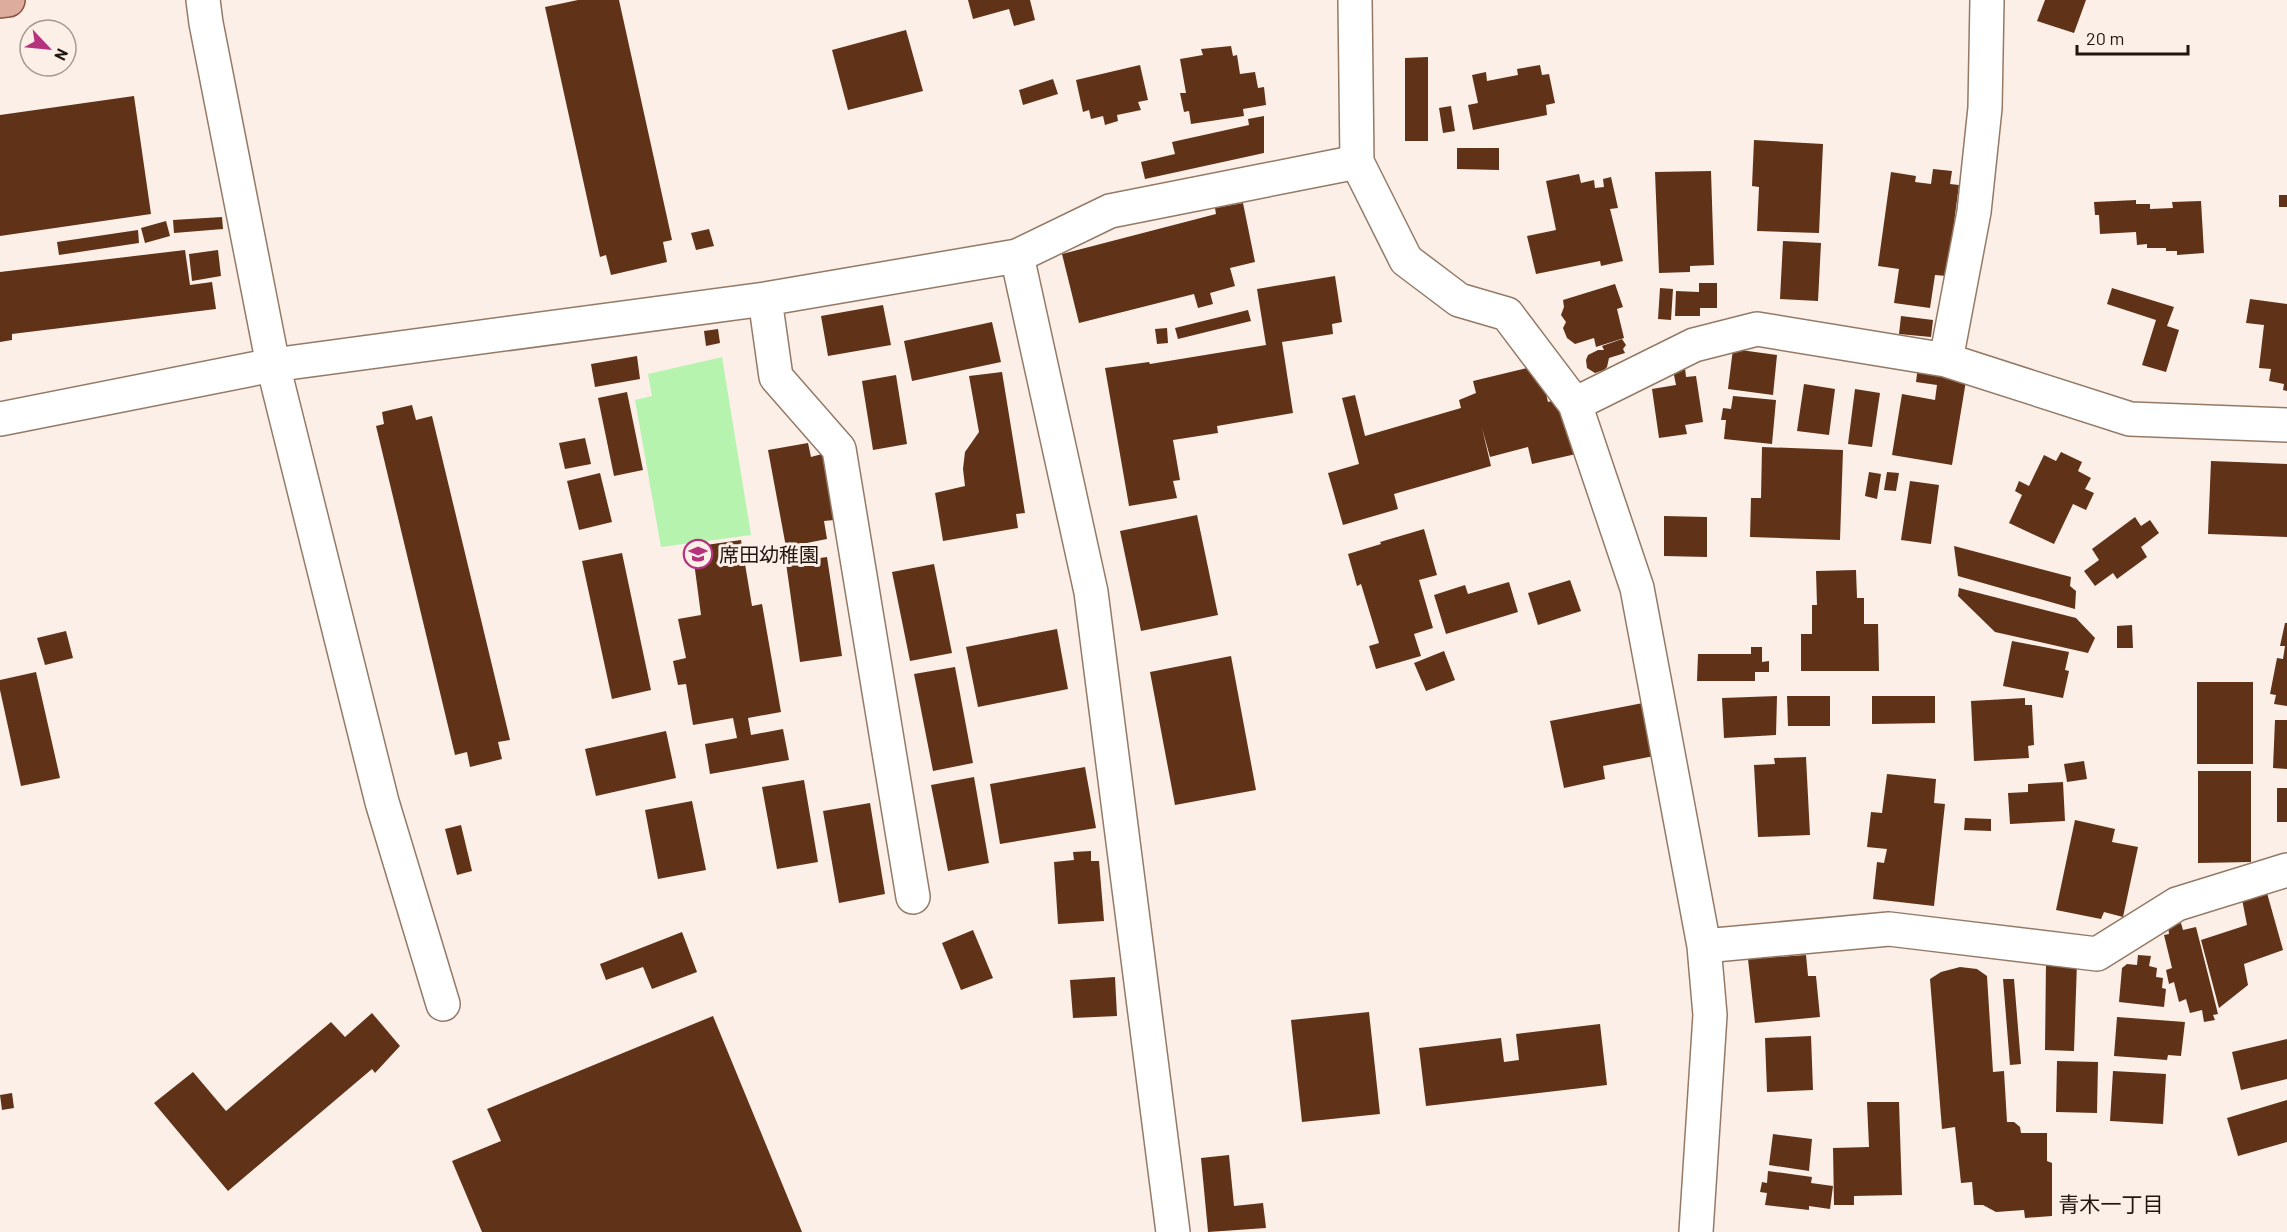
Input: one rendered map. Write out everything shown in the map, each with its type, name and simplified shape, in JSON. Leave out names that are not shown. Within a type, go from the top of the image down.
[{"type":"main road","points":[[0,1],[8,0]]},
{"type":"street","points":[[203,0],[273,365],[382,802],[444,1004]]},
{"type":"street","points":[[1355,0],[1357,162],[1406,260],[1459,300],[1507,314],[1575,404],[1637,588],[1704,946],[1710,1015],[1696,1232]]},
{"type":"street","points":[[1946,360],[1976,189],[1985,108],[1987,0]]},
{"type":"street","points":[[0,419],[273,365],[765,299],[1017,256],[1110,211],[1357,162]]},
{"type":"street","points":[[1017,256],[1091,592],[1173,1232]]},
{"type":"street","points":[[765,299],[776,377],[839,449],[913,897]]},
{"type":"street","points":[[1575,404],[1694,345],[1757,329],[1946,360],[2130,419],[2287,425]]},
{"type":"street","points":[[1704,946],[1889,929],[2097,954],[2177,904],[2287,870]]},
{"type":"green space","points":[[722,357],[751,535],[661,547],[635,400],[652,396],[648,374]]},
{"type":"building","points":[[578,0],[619,0],[672,240],[663,242],[667,262],[611,275],[606,255],[600,257],[545,7]]},
{"type":"building","points":[[968,0],[1030,0],[1035,20],[1014,26],[1009,9],[973,19]]},
{"type":"building","points":[[2045,0],[2086,0],[2074,33],[2037,21]]},
{"type":"building","points":[[906,30],[923,91],[848,110],[832,50]]},
{"type":"building","points":[[1231,46],[1233,56],[1237,55],[1240,74],[1255,72],[1258,88],[1264,87],[1266,105],[1243,109],[1244,116],[1191,124],[1189,111],[1184,112],[1180,93],[1186,93],[1180,59],[1203,55],[1201,49]]},
{"type":"building","points":[[1428,57],[1428,141],[1405,141],[1405,58]]},
{"type":"building","points":[[1140,65],[1148,100],[1138,102],[1141,110],[1117,115],[1118,121],[1105,125],[1103,116],[1091,119],[1089,110],[1083,112],[1076,80]]},
{"type":"building","points":[[1540,65],[1542,75],[1549,74],[1555,103],[1546,105],[1547,115],[1473,130],[1468,105],[1478,103],[1472,75],[1486,72],[1487,81],[1518,75],[1517,69]]},
{"type":"building","points":[[1053,79],[1058,94],[1023,105],[1019,90]]},
{"type":"building","points":[[134,96],[151,214],[0,236],[0,115]]},
{"type":"building","points":[[1451,106],[1455,131],[1443,133],[1439,108]]},
{"type":"building","points":[[1264,116],[1264,153],[1145,179],[1141,162],[1175,154],[1172,142],[1249,125],[1248,119]]},
{"type":"building","points":[[1754,140],[1823,144],[1819,233],[1757,231],[1759,187],[1752,186]]},
{"type":"building","points":[[1457,148],[1499,148],[1499,170],[1457,169]]},
{"type":"building","points":[[1933,169],[1952,171],[1950,184],[1959,185],[1947,276],[1935,275],[1930,308],[1894,303],[1899,269],[1878,266],[1891,172],[1916,176],[1915,182],[1931,184]]},
{"type":"building","points":[[1711,171],[1714,265],[1690,266],[1690,272],[1659,273],[1655,172]]},
{"type":"building","points":[[1579,174],[1581,183],[1594,180],[1595,188],[1604,187],[1603,179],[1611,177],[1618,208],[1610,209],[1623,261],[1601,266],[1600,261],[1536,274],[1527,236],[1556,230],[1546,181]]},
{"type":"building","points":[[2279,195],[2287,195],[2287,207],[2279,207]]},
{"type":"building","points":[[2136,200],[2136,204],[2150,204],[2150,209],[2173,208],[2172,202],[2201,201],[2204,253],[2177,255],[2177,251],[2166,251],[2166,248],[2147,248],[2147,244],[2137,245],[2136,232],[2100,234],[2099,215],[2095,215],[2094,202]]},
{"type":"building","points":[[1243,203],[1255,262],[1230,268],[1235,286],[1210,293],[1213,304],[1198,308],[1194,294],[1079,323],[1062,254],[1216,214],[1215,208]]},
{"type":"building","points":[[222,217],[223,229],[174,233],[173,220]]},
{"type":"building","points":[[166,221],[170,236],[145,243],[141,228]]},
{"type":"building","points":[[709,229],[714,246],[696,250],[691,233]]},
{"type":"building","points":[[138,230],[139,243],[59,255],[57,242]]},
{"type":"building","points":[[1783,241],[1821,243],[1818,301],[1780,299]]},
{"type":"building","points":[[185,250],[190,285],[212,282],[216,309],[12,334],[12,340],[0,342],[0,272]]},
{"type":"building","points":[[218,250],[221,276],[192,281],[189,254]]},
{"type":"building","points":[[1335,276],[1342,322],[1332,324],[1333,334],[1282,342],[1293,413],[1217,426],[1218,433],[1173,440],[1180,480],[1173,481],[1177,498],[1129,506],[1105,368],[1149,362],[1150,364],[1266,345],[1257,289]]},
{"type":"building","points":[[1699,283],[1717,283],[1717,308],[1700,308],[1700,316],[1675,316],[1676,291],[1699,292]]},
{"type":"building","points":[[1615,284],[1623,307],[1617,309],[1624,338],[1596,347],[1594,338],[1575,344],[1567,338],[1563,328],[1566,322],[1561,315],[1564,307],[1563,300]]},
{"type":"building","points":[[1660,288],[1673,289],[1671,320],[1658,319]]},
{"type":"building","points":[[2112,288],[2174,307],[2167,326],[2179,330],[2166,372],[2142,365],[2156,320],[2107,304]]},
{"type":"building","points":[[2250,299],[2287,304],[2287,391],[2283,390],[2284,384],[2269,381],[2271,369],[2259,368],[2264,325],[2246,323]]},
{"type":"building","points":[[883,305],[891,345],[828,356],[821,316]]},
{"type":"building","points":[[1248,310],[1251,321],[1178,339],[1175,328]]},
{"type":"building","points":[[1901,316],[1933,320],[1931,337],[1899,334]]},
{"type":"building","points":[[992,322],[1001,362],[912,381],[904,341]]},
{"type":"building","points":[[1167,328],[1168,343],[1157,344],[1155,329]]},
{"type":"building","points":[[718,329],[720,343],[706,346],[704,331]]},
{"type":"building","points":[[1622,339],[1626,345],[1623,349],[1625,353],[1609,358],[1604,370],[1595,373],[1587,368],[1588,355],[1604,350],[1602,346]]},
{"type":"building","points":[[1733,349],[1777,355],[1773,395],[1728,389]]},
{"type":"building","points":[[637,356],[640,379],[595,387],[591,364]]},
{"type":"building","points":[[1539,365],[1548,402],[1562,398],[1576,454],[1532,464],[1528,447],[1490,457],[1482,428],[1491,466],[1394,494],[1398,509],[1343,525],[1328,473],[1359,464],[1342,398],[1355,395],[1365,436],[1461,408],[1459,400],[1476,393],[1473,381]]},
{"type":"building","points":[[1918,366],[1967,375],[1952,465],[1892,455],[1902,394],[1935,400],[1937,385],[1916,382]]},
{"type":"building","points":[[1685,368],[1686,377],[1696,376],[1703,422],[1685,425],[1687,434],[1659,438],[1652,389],[1676,385],[1673,370]]},
{"type":"building","points":[[1002,372],[1025,513],[1016,514],[1018,528],[943,541],[935,493],[965,486],[963,469],[965,452],[979,432],[969,376]]},
{"type":"building","points":[[896,375],[907,444],[873,450],[862,381]]},
{"type":"building","points":[[1804,384],[1835,389],[1829,435],[1797,431]]},
{"type":"building","points":[[1855,389],[1880,393],[1872,447],[1848,444]]},
{"type":"building","points":[[627,392],[643,470],[614,476],[598,398]]},
{"type":"building","points":[[1733,396],[1776,400],[1772,444],[1724,439],[1726,420],[1721,420],[1723,408],[1731,409]]},
{"type":"building","points":[[412,405],[416,420],[432,416],[510,740],[498,742],[502,759],[470,767],[467,752],[455,755],[376,426],[384,424],[382,412]]},
{"type":"building","points":[[585,438],[591,464],[565,469],[559,443]]},
{"type":"building","points":[[808,443],[811,457],[822,454],[834,520],[824,521],[827,539],[786,547],[768,450]]},
{"type":"building","points":[[1762,447],[1843,450],[1840,540],[1750,537],[1751,498],[1761,498]]},
{"type":"building","points":[[2061,452],[2082,462],[2078,471],[2091,478],[2085,489],[2094,493],[2086,510],[2073,504],[2054,544],[2009,523],[2022,495],[2015,491],[2019,481],[2029,486],[2044,455],[2056,461]]},
{"type":"building","points":[[2211,461],[2287,464],[2287,537],[2208,534]]},
{"type":"building","points":[[1869,472],[1881,474],[1877,499],[1865,496]]},
{"type":"building","points":[[1887,472],[1899,473],[1896,491],[1884,490]]},
{"type":"building","points":[[600,473],[612,522],[579,530],[567,481]]},
{"type":"building","points":[[1910,481],[1939,485],[1931,544],[1901,540]]},
{"type":"building","points":[[1197,515],[1218,615],[1141,631],[1120,531]]},
{"type":"building","points":[[1664,516],[1707,517],[1707,557],[1664,556]]},
{"type":"building","points":[[2135,517],[2141,526],[2150,520],[2159,533],[2141,547],[2147,557],[2117,579],[2113,573],[2095,586],[2084,571],[2099,560],[2092,549]]},
{"type":"building","points":[[1424,529],[1437,575],[1419,580],[1433,628],[1414,634],[1421,656],[1376,669],[1369,646],[1379,643],[1361,584],[1357,586],[1348,554]]},
{"type":"building","points":[[741,540],[752,606],[762,604],[781,712],[748,718],[751,735],[783,729],[789,760],[710,774],[705,744],[737,738],[733,718],[693,725],[686,684],[678,685],[673,661],[686,658],[678,619],[701,615],[692,547]]},
{"type":"building","points":[[1954,546],[2071,577],[2070,586],[2076,591],[2075,609],[1958,576]]},
{"type":"building","points":[[622,553],[651,690],[612,699],[582,561]]},
{"type":"building","points":[[827,557],[842,656],[800,662],[786,563]]},
{"type":"building","points":[[934,564],[952,653],[910,661],[892,572]]},
{"type":"building","points":[[1856,570],[1857,598],[1864,598],[1864,624],[1878,624],[1879,671],[1801,671],[1801,634],[1812,634],[1812,605],[1817,605],[1816,571]]},
{"type":"building","points":[[1570,580],[1581,611],[1538,625],[1528,593]]},
{"type":"building","points":[[1509,582],[1518,612],[1446,634],[1434,595],[1465,585],[1468,594]]},
{"type":"building","points":[[1959,588],[2076,618],[2095,638],[2088,653],[1995,632],[1958,596]]},
{"type":"building","points":[[2285,623],[2287,623],[2287,706],[2274,704],[2276,695],[2270,694],[2277,658],[2283,659],[2285,646],[2280,646]]},
{"type":"building","points":[[2132,625],[2133,648],[2117,648],[2117,626]]},
{"type":"building","points":[[1057,629],[1068,689],[978,707],[966,647]]},
{"type":"building","points":[[66,631],[73,658],[45,665],[37,638]]},
{"type":"building","points":[[2012,641],[2069,652],[2065,670],[2069,671],[2063,698],[2003,686]]},
{"type":"building","points":[[1751,647],[1762,647],[1762,662],[1769,661],[1769,672],[1755,672],[1755,681],[1697,681],[1698,654],[1751,654]]},
{"type":"building","points":[[1444,651],[1455,680],[1426,691],[1414,663]]},
{"type":"building","points":[[1231,656],[1256,790],[1175,805],[1150,672]]},
{"type":"building","points":[[955,667],[973,763],[933,771],[914,674]]},
{"type":"building","points":[[36,672],[60,778],[21,786],[0,690],[0,680]]},
{"type":"building","points":[[2197,682],[2253,682],[2253,764],[2197,764]]},
{"type":"building","points":[[1777,696],[1776,735],[1724,738],[1722,698]]},
{"type":"building","points":[[1787,696],[1830,696],[1830,726],[1788,726]]},
{"type":"building","points":[[1872,696],[1935,696],[1935,723],[1872,724]]},
{"type":"building","points":[[2025,698],[2025,705],[2032,705],[2034,745],[2028,746],[2029,758],[1974,761],[1971,701]]},
{"type":"building","points":[[1643,703],[1654,756],[1603,766],[1605,779],[1564,788],[1550,721]]},
{"type":"building","points":[[2275,720],[2287,720],[2287,769],[2273,768]]},
{"type":"building","points":[[666,731],[676,778],[596,796],[585,749]]},
{"type":"building","points":[[1806,757],[1810,835],[1758,837],[1754,765],[1775,764],[1774,758]]},
{"type":"building","points":[[2084,761],[2087,779],[2067,782],[2064,764]]},
{"type":"building","points":[[1085,767],[1096,828],[1000,844],[990,784]]},
{"type":"building","points":[[2198,771],[2251,771],[2251,862],[2198,863]]},
{"type":"building","points":[[1887,774],[1936,779],[1934,803],[1945,804],[1934,906],[1873,899],[1877,862],[1884,863],[1887,849],[1867,847],[1871,812],[1882,813]]},
{"type":"building","points":[[974,777],[989,863],[948,871],[931,785]]},
{"type":"building","points":[[804,780],[818,862],[777,869],[762,787]]},
{"type":"building","points":[[2063,782],[2065,821],[2010,824],[2008,793],[2028,792],[2028,784]]},
{"type":"building","points":[[2277,788],[2287,788],[2287,822],[2277,822]]},
{"type":"building","points":[[692,801],[706,870],[658,879],[645,810]]},
{"type":"building","points":[[870,803],[885,894],[839,903],[823,811]]},
{"type":"building","points":[[1965,818],[1991,819],[1991,831],[1964,830]]},
{"type":"building","points":[[2075,820],[2115,829],[2112,842],[2138,847],[2123,917],[2104,912],[2101,919],[2056,910]]},
{"type":"building","points":[[461,825],[472,871],[457,875],[445,829]]},
{"type":"building","points":[[1091,851],[1091,861],[1099,861],[1104,921],[1058,924],[1054,862],[1074,860],[1073,852]]},
{"type":"building","points":[[2267,893],[2283,950],[2244,964],[2248,985],[2219,1008],[2201,940],[2247,925],[2242,899]]},
{"type":"building","points":[[2181,923],[2183,930],[2196,927],[2218,1014],[2213,1015],[2215,1020],[2204,1022],[2202,1010],[2190,1013],[2186,999],[2179,1002],[2174,982],[2169,984],[2166,970],[2172,968],[2164,935],[2169,934],[2168,926]]},
{"type":"building","points":[[973,930],[993,978],[961,990],[942,943]]},
{"type":"building","points":[[682,932],[697,972],[652,989],[643,967],[606,980],[600,964]]},
{"type":"building","points":[[1806,955],[1808,976],[1816,976],[1820,1017],[1755,1023],[1748,959]]},
{"type":"building","points":[[2138,955],[2151,956],[2149,966],[2157,968],[2156,977],[2163,978],[2162,988],[2166,989],[2164,1007],[2119,1002],[2122,968],[2127,964],[2137,965]]},
{"type":"building","points":[[2046,962],[2077,962],[2074,1051],[2045,1050]]},
{"type":"building","points":[[1960,967],[1977,969],[1987,976],[1993,1072],[2004,1071],[2007,1122],[2014,1122],[2020,1127],[2021,1133],[2047,1133],[2047,1161],[2052,1163],[2052,1216],[2025,1218],[2024,1210],[1996,1212],[1983,1205],[1974,1205],[1972,1182],[1961,1183],[1955,1127],[1942,1129],[1930,979],[1941,972]]},
{"type":"building","points":[[1115,977],[1117,1016],[1073,1018],[1070,980]]},
{"type":"building","points":[[2003,979],[2014,979],[2021,1064],[2010,1065]]},
{"type":"building","points":[[1369,1012],[1380,1114],[1302,1122],[1291,1020]]},
{"type":"building","points":[[372,1013],[400,1046],[375,1073],[372,1069],[228,1191],[154,1103],[193,1072],[226,1111],[331,1022],[345,1037]]},
{"type":"building","points":[[713,1016],[802,1232],[482,1232],[452,1161],[501,1141],[487,1109]]},
{"type":"building","points":[[2117,1017],[2185,1022],[2181,1056],[2168,1055],[2167,1060],[2114,1056]]},
{"type":"building","points":[[1600,1024],[1607,1085],[1426,1106],[1419,1048],[1501,1038],[1504,1062],[1519,1060],[1516,1034]]},
{"type":"building","points":[[1811,1036],[1813,1090],[1767,1092],[1765,1038]]},
{"type":"building","points":[[2287,1039],[2287,1079],[2241,1090],[2232,1052]]},
{"type":"building","points":[[2057,1061],[2098,1062],[2097,1113],[2056,1112]]},
{"type":"building","points":[[2113,1071],[2166,1074],[2163,1124],[2110,1121]]},
{"type":"building","points":[[12,1093],[14,1108],[2,1110],[0,1095]]},
{"type":"building","points":[[2287,1100],[2287,1142],[2238,1156],[2227,1118]]},
{"type":"building","points":[[1867,1102],[1899,1102],[1902,1195],[1854,1196],[1854,1205],[1834,1205],[1833,1148],[1869,1147]]},
{"type":"building","points":[[1773,1134],[1812,1139],[1809,1171],[1769,1165]]},
{"type":"building","points":[[1229,1155],[1234,1206],[1263,1203],[1266,1228],[1208,1232],[1201,1158]]},
{"type":"building","points":[[1768,1171],[1812,1177],[1811,1183],[1833,1186],[1830,1209],[1809,1206],[1809,1210],[1765,1205],[1767,1193],[1760,1192],[1762,1182],[1767,1183]]},
{"type":"place","name":"席田幼稚園","points":[[698,554]]},
{"type":"district","name":"青木一丁目","points":[[2111,1203]]}]
